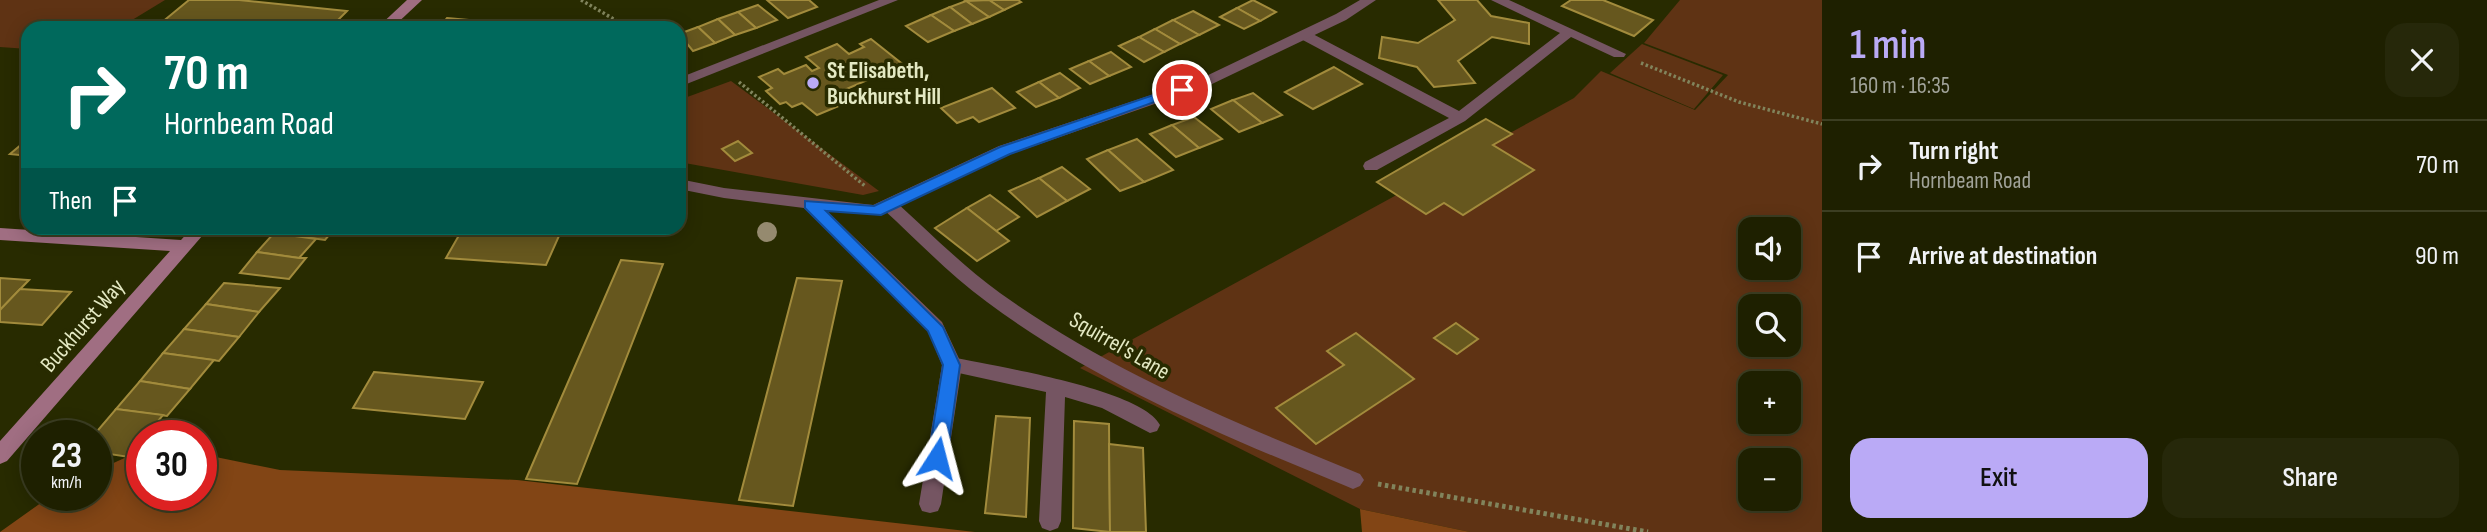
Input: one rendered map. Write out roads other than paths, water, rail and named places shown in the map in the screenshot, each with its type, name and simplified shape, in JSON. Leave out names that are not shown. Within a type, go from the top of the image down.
[{"type":"street","points":[[392,21],[415,0]]},
{"type":"street","points":[[686,80],[891,0]]},
{"type":"street","points":[[686,186],[876,211],[1005,150],[1207,81],[1304,35],[1369,0]]},
{"type":"street","points":[[1498,0],[1619,54]]},
{"type":"street","points":[[1371,166],[1460,118],[1569,32]]},
{"type":"street","points":[[1304,35],[1460,118]]},
{"type":"street","points":[[810,204],[935,327],[952,365],[930,504]]},
{"type":"street","name":"Squirrel's Lane","points":[[890,206],[993,297],[1128,382],[1194,415],[1353,480]]},
{"type":"street","points":[[0,234],[184,246]]},
{"type":"street","name":"Buckhurst Way","points":[[0,455],[194,235]]},
{"type":"street","points":[[952,365],[1132,410],[1150,425]]},
{"type":"street","points":[[1050,520],[1056,389]]},
{"type":"place","name":"St Elisabeth, Buckhurst Hill","points":[[813,83]]}]
